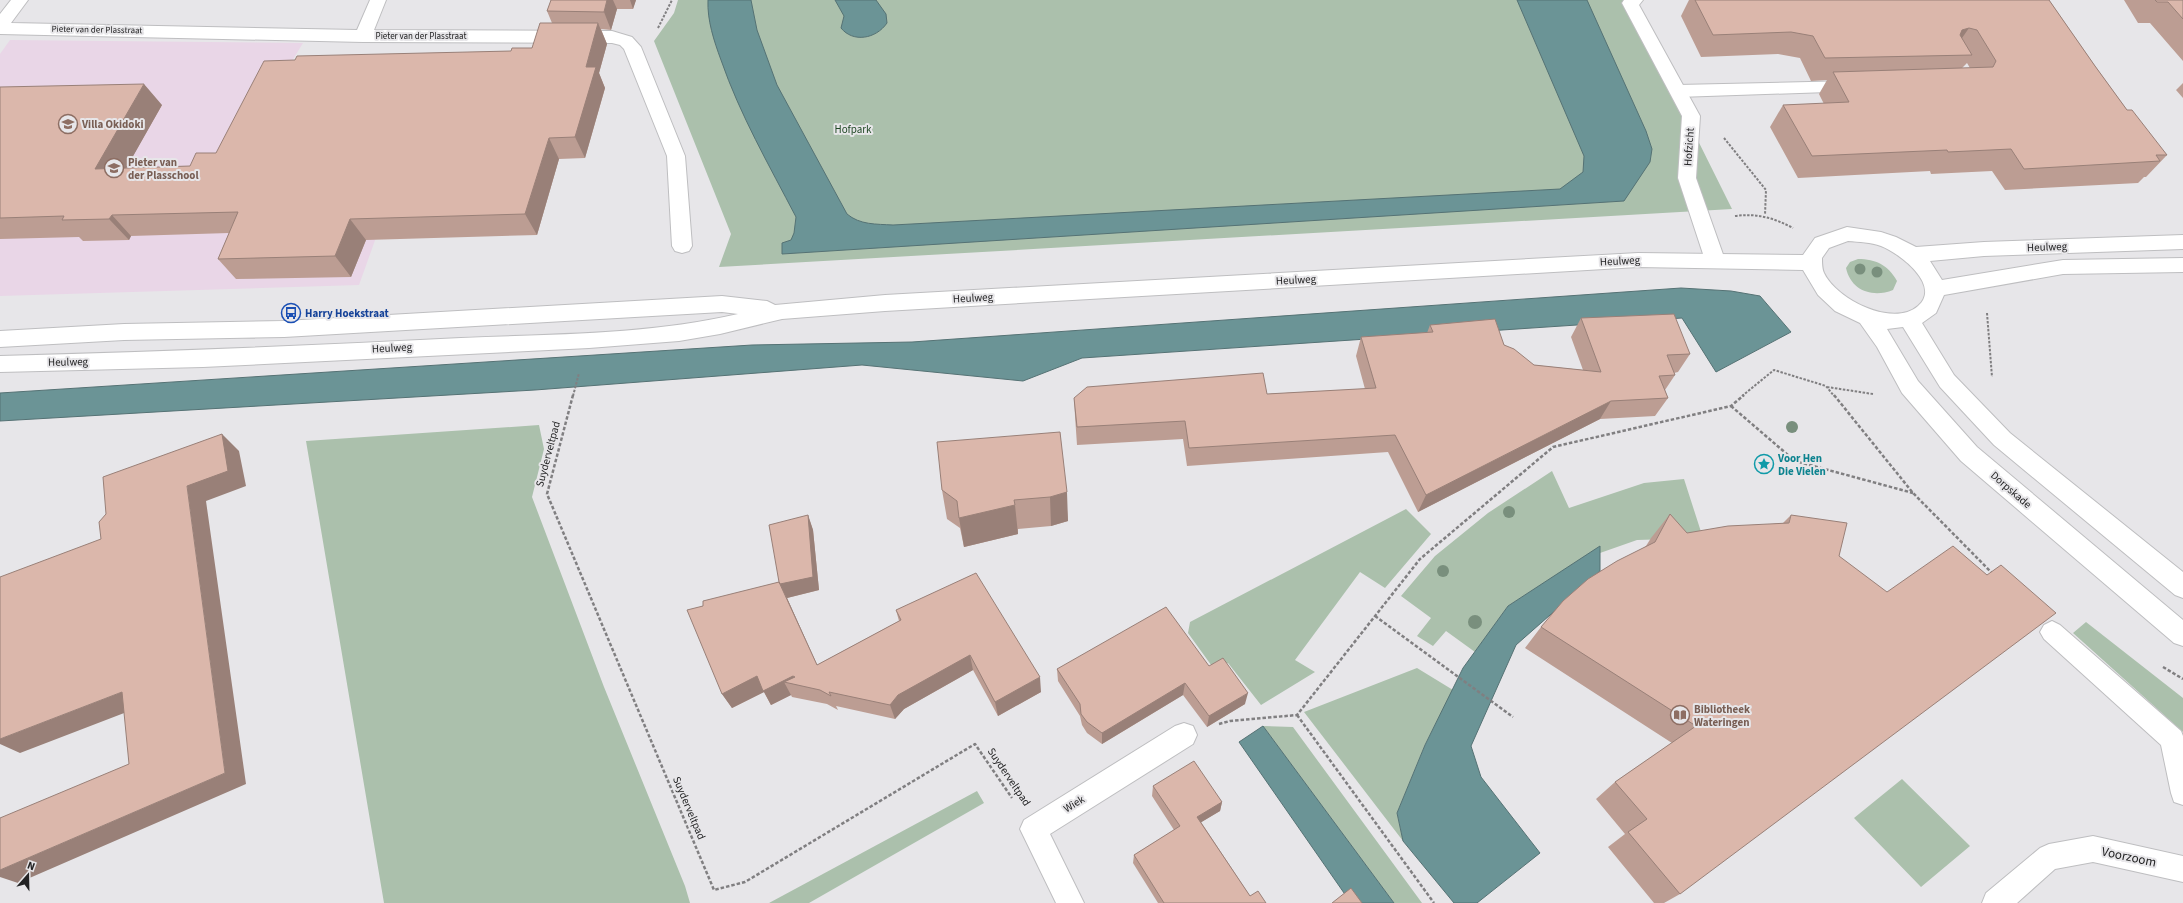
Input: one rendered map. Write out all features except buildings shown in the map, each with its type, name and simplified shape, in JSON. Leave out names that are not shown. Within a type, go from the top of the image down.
[{"type":"main road","points":[[0,25],[20,0]]},
{"type":"main road","points":[[362,36],[378,0]]},
{"type":"main road","name":"Hofzicht","points":[[1630,1],[1691,116],[1687,178],[1701,223],[1715,260]]},
{"type":"main road","name":"Pieter van der Plasstraat","points":[[0,28],[362,36],[612,37],[626,41],[632,46],[676,156],[682,246]]},
{"type":"main road","points":[[1847,234],[1864,234],[1881,238],[1912,255],[1928,271],[1934,289],[1931,305],[1918,316],[1909,320],[1896,321],[1868,318],[1846,308],[1827,294],[1816,279],[1811,263],[1814,252],[1821,243],[1832,236],[1847,234]]},
{"type":"main road","name":"Heulweg","points":[[1912,255],[1984,249],[2183,242]]},
{"type":"main road","name":"Heulweg","points":[[0,364],[203,359],[589,340],[679,333],[720,326],[782,311],[893,302],[1630,260],[1715,260],[1811,263]]},
{"type":"main road","name":"Heulweg","points":[[1934,289],[2063,267],[2183,265]]},
{"type":"main road","name":"Heulweg","points":[[0,339],[124,332],[284,329],[722,304],[782,311]]},
{"type":"main road","name":"Dorpskade","points":[[1868,318],[1884,340],[1910,387],[1969,454],[2183,635]]},
{"type":"main road","points":[[1909,320],[1947,381],[2002,439],[2124,537],[2183,587]]},
{"type":"main road","name":"Wiek","points":[[1033,829],[1184,735]]},
{"type":"main road","points":[[1033,829],[1070,903]]},
{"type":"main road","name":"Voorzoom","points":[[1996,903],[2049,856],[2093,849],[2183,869]]},
{"type":"lane","points":[[1678,91],[1868,86]]},
{"type":"lane","points":[[2052,632],[2172,739],[2183,793]]},
{"type":"path","points":[[1691,116],[1726,139],[1766,190],[1765,215]]},
{"type":"path","points":[[1701,223],[1747,213],[1765,215],[1797,230],[1789,239],[1785,250],[1785,262]]},
{"type":"path","points":[[1987,310],[1992,380]]},
{"type":"path","name":"Suyderveltpad","points":[[580,370],[546,494],[714,890],[745,882],[975,744],[1033,829]]},
{"type":"path","points":[[1184,735],[1230,721],[1296,715],[1420,559],[1553,448],[1730,406],[1774,370],[1826,386],[1913,493],[1996,577]]},
{"type":"path","points":[[1730,406],[1795,461],[1913,493]]},
{"type":"path","points":[[1375,616],[1492,700],[1513,717]]},
{"type":"path","points":[[1296,715],[1434,903]]},
{"type":"shaded area","name":"Pieter van der Plasschool","points":[[10,40],[303,43],[226,170],[402,165],[359,285],[0,296],[0,54]]},
{"type":"green space","name":"Hofpark","points":[[678,0],[708,0],[708,9],[716,0],[1628,0],[1732,209],[719,267],[731,234],[654,41],[674,13]]},
{"type":"green space","points":[[1858,259],[1876,262],[1890,271],[1897,281],[1893,290],[1871,293],[1858,287],[1849,276],[1846,268],[1850,262]]},
{"type":"green space","points":[[539,425],[544,449],[532,497],[604,687],[685,886],[690,903],[384,903],[306,441]]},
{"type":"green space","points":[[1552,471],[1569,508],[1644,483],[1684,479],[1703,538],[1637,540],[1600,553],[1600,547],[1508,606],[1475,652],[1446,631],[1433,646],[1417,636],[1431,618],[1401,596],[1435,556],[1488,513]]},
{"type":"green space","points":[[1406,509],[1431,534],[1385,588],[1360,572],[1295,660],[1315,672],[1261,705],[1228,663],[1214,669],[1188,633],[1190,622]]},
{"type":"green space","points":[[2086,622],[2183,698],[2183,732],[2073,633]]},
{"type":"green space","points":[[1417,668],[1453,690],[1425,745],[1397,813],[1403,841],[1304,712]]},
{"type":"green space","points":[[1263,726],[1293,727],[1422,903],[1394,903]]},
{"type":"green space","points":[[1902,779],[1970,846],[1921,887],[1854,818]]},
{"type":"green space","points":[[977,791],[984,803],[809,903],[769,903]]},
{"type":"water","points":[[708,0],[751,0],[757,30],[777,85],[847,214],[852,218],[868,223],[893,225],[1560,189],[1583,172],[1584,156],[1517,0],[1587,0],[1646,131],[1652,149],[1650,162],[1624,201],[782,254],[782,243],[791,240],[794,233],[796,217],[737,100],[716,45],[709,15]]},
{"type":"water","points":[[835,0],[876,0],[886,14],[887,23],[877,33],[871,36],[852,36],[841,28],[844,16]]},
{"type":"water","points":[[1681,288],[1731,291],[1760,296],[1791,332],[1716,372],[1682,318],[1082,358],[1023,381],[862,365],[535,390],[0,421],[0,393],[752,345],[912,342]]},
{"type":"water","points":[[1600,546],[1600,571],[1516,645],[1471,746],[1481,777],[1540,853],[1477,903],[1454,903],[1403,841],[1397,813],[1425,745],[1463,668],[1508,606]]},
{"type":"water","points":[[1263,726],[1394,903],[1351,903],[1239,742]]},
{"type":"place","name":"Villa Okidoki","points":[[68,124]]},
{"type":"place","name":"Pieter van der Plasschool","points":[[114,168]]},
{"type":"place","name":"Harry Hoekstraat","points":[[291,313]]},
{"type":"place","name":"Voor Hen Die Vielen","points":[[1764,464]]},
{"type":"place","name":"Bibliotheek Wateringen","points":[[1680,715]]}]
